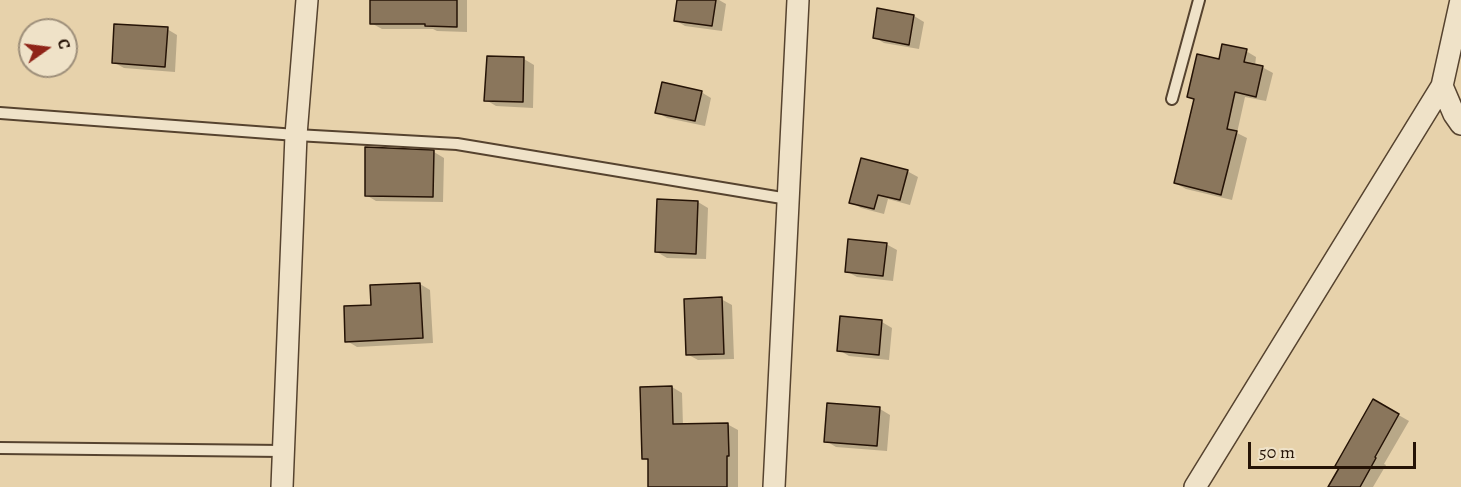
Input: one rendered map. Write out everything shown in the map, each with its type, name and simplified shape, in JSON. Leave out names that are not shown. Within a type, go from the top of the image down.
[{"type":"street","points":[[282,487],[296,135],[307,0]]},
{"type":"street","points":[[774,487],[798,0]]},
{"type":"street","points":[[1195,487],[1442,86],[1461,0]]},
{"type":"street","points":[[1442,86],[1461,124]]},
{"type":"lane","points":[[1172,99],[1199,0]]},
{"type":"lane","points":[[0,112],[296,135],[457,144],[788,199]]},
{"type":"lane","points":[[0,448],[283,451]]},
{"type":"building","points":[[370,0],[457,0],[457,27],[425,26],[425,24],[370,24]]},
{"type":"building","points":[[677,0],[716,0],[712,26],[674,21]]},
{"type":"building","points":[[877,8],[914,15],[909,45],[873,38]]},
{"type":"building","points":[[114,24],[168,27],[165,67],[112,63]]},
{"type":"building","points":[[1222,44],[1247,49],[1244,62],[1263,66],[1256,97],[1235,92],[1227,129],[1237,131],[1221,195],[1174,183],[1194,99],[1187,97],[1197,54],[1219,59]]},
{"type":"building","points":[[487,56],[524,57],[523,102],[484,101]]},
{"type":"building","points":[[662,82],[702,91],[695,121],[655,113]]},
{"type":"building","points":[[365,147],[434,150],[433,197],[365,196]]},
{"type":"building","points":[[861,158],[908,170],[900,200],[878,195],[874,209],[849,203]]},
{"type":"building","points":[[657,199],[698,201],[696,254],[655,252]]},
{"type":"building","points":[[848,239],[887,243],[883,276],[845,272]]},
{"type":"building","points":[[420,283],[423,338],[345,342],[344,306],[371,305],[370,285]]},
{"type":"building","points":[[722,297],[724,354],[686,355],[684,299]]},
{"type":"building","points":[[840,316],[882,320],[879,355],[837,351]]},
{"type":"building","points":[[672,386],[673,424],[728,423],[727,487],[648,487],[648,459],[642,459],[640,387]]},
{"type":"building","points":[[1373,399],[1399,414],[1360,487],[1328,487],[1339,468],[1335,466]]},
{"type":"building","points":[[827,403],[880,407],[877,446],[824,442]]}]
